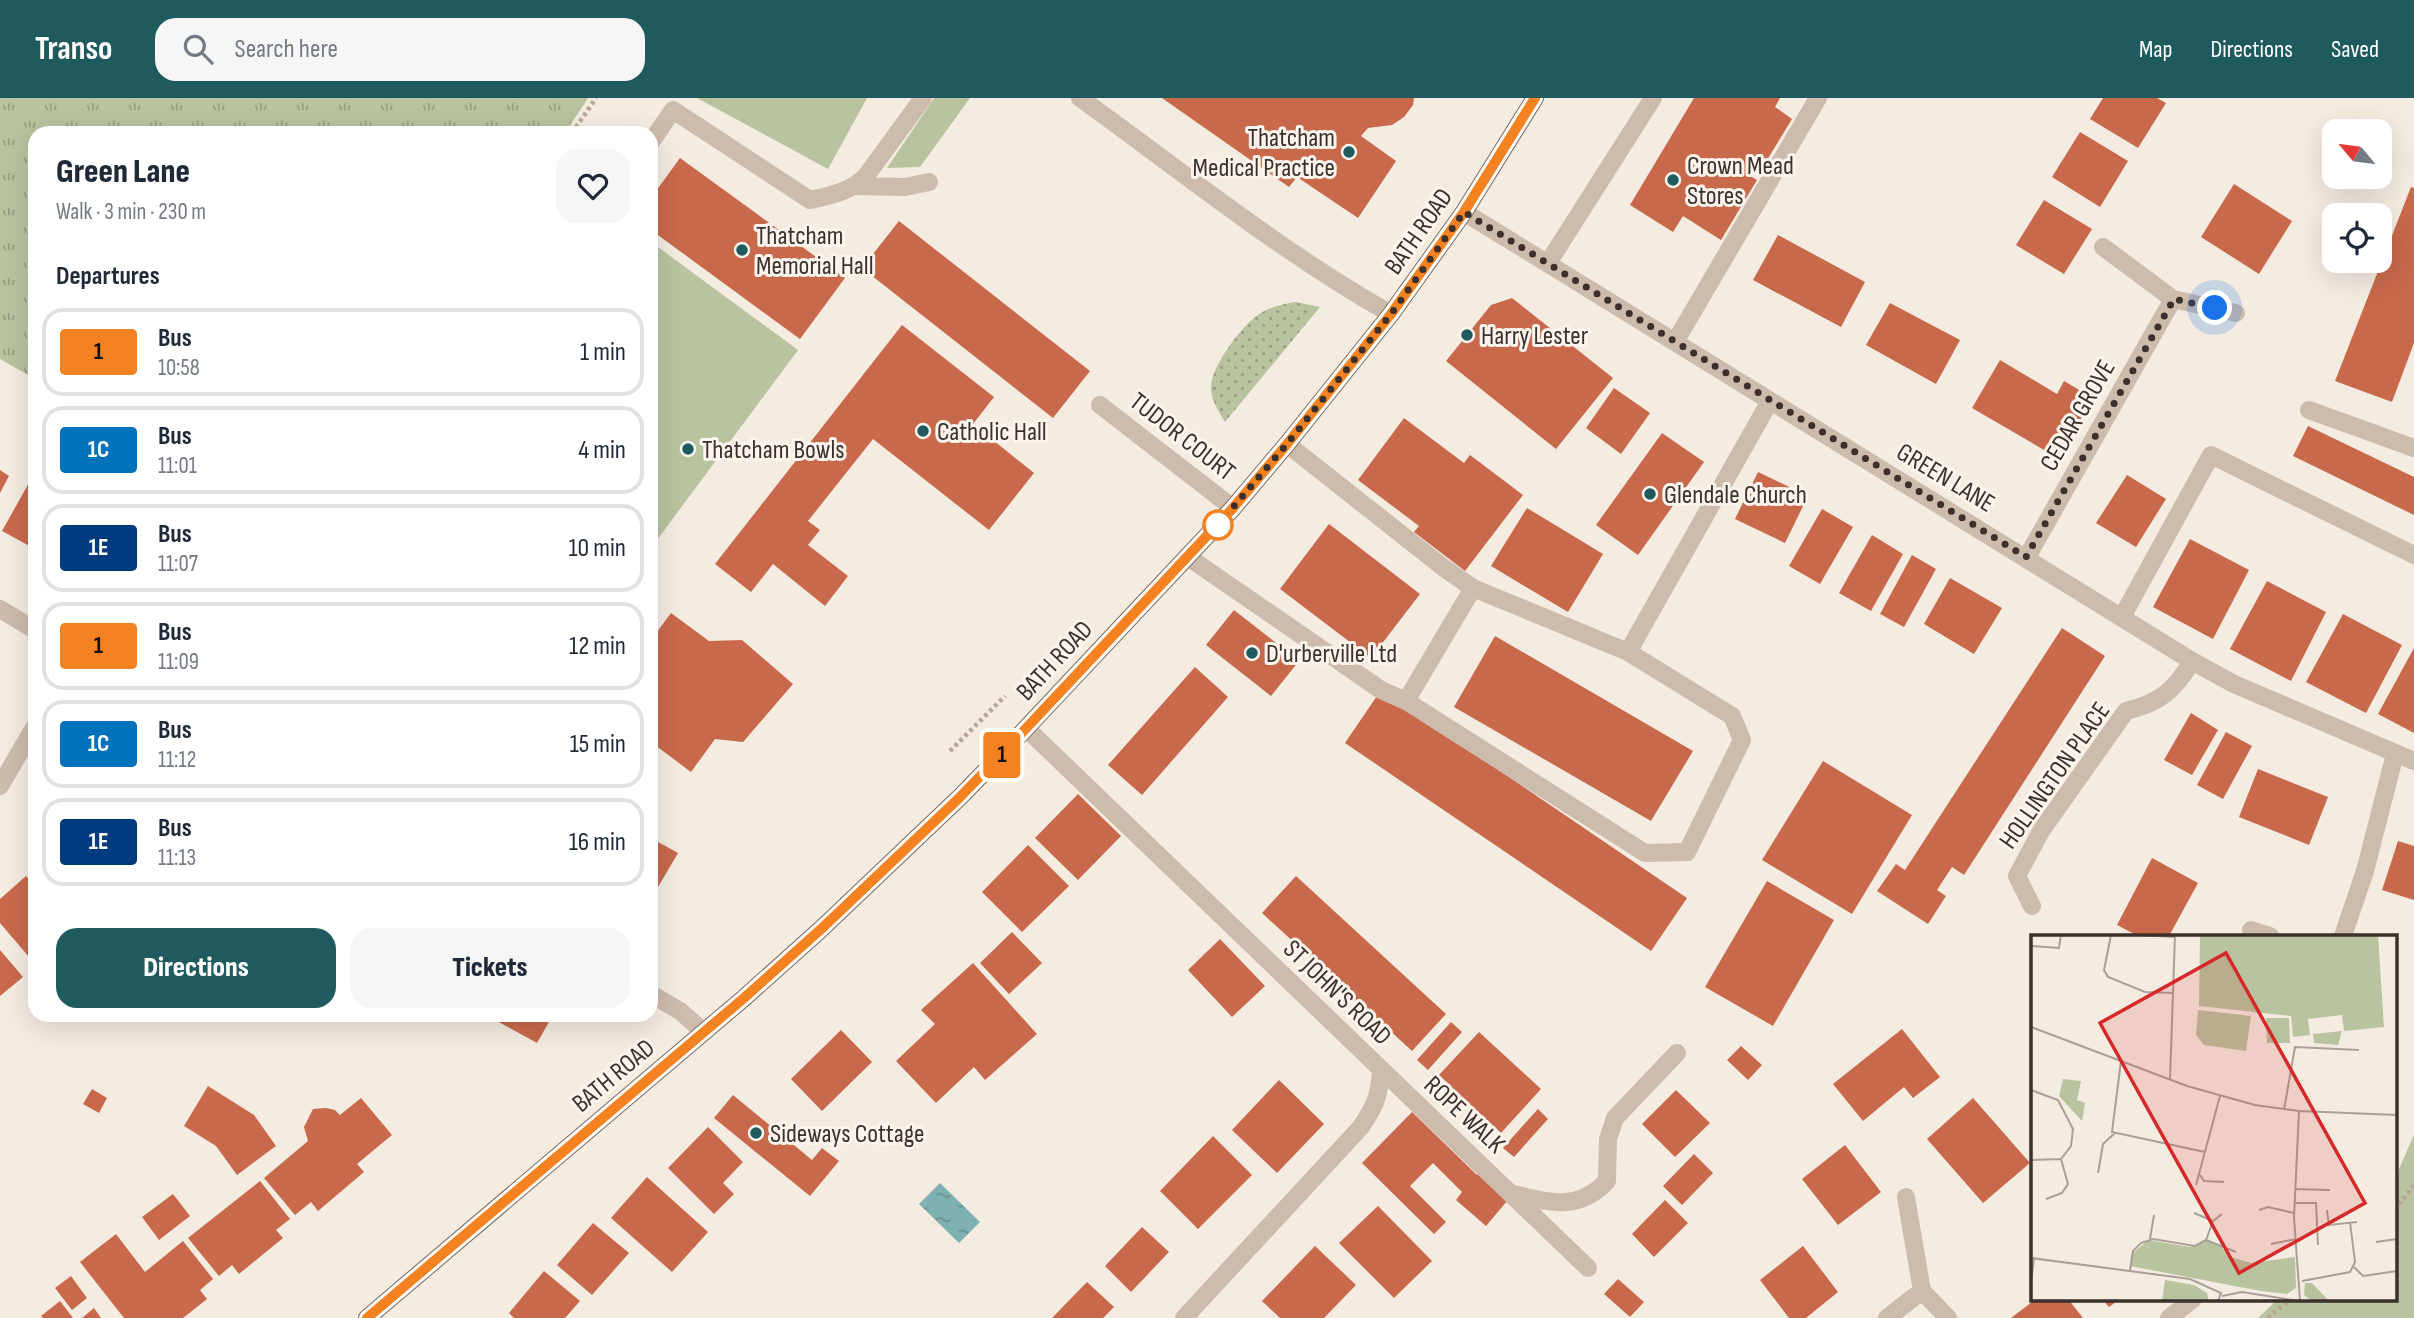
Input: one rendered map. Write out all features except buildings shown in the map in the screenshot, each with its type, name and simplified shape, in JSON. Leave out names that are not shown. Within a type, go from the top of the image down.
[{"type":"main road","name":"BATH ROAD","points":[[367,1318],[704,1032],[820,930],[960,797],[1188,557],[1287,444],[1391,314],[1464,212],[1535,98]]},
{"type":"street","points":[[658,132],[673,110],[810,200],[839,194],[856,186],[923,98]]},
{"type":"street","points":[[1080,98],[1235,212],[1351,292],[1391,314]]},
{"type":"street","points":[[1548,263],[1653,98]]},
{"type":"street","points":[[1675,342],[1818,98]]},
{"type":"street","points":[[856,186],[905,187],[929,182]]},
{"type":"street","name":"GREEN LANE","points":[[1464,212],[2192,661],[2234,684],[2414,761]]},
{"type":"street","points":[[2103,247],[2174,299],[2235,313]]},
{"type":"street","name":"CEDAR GROVE","points":[[2026,557],[2174,299]]},
{"type":"street","points":[[1628,652],[1770,401]]},
{"type":"street","name":"TUDOR COURT","points":[[1100,405],[1233,508]]},
{"type":"street","points":[[2309,410],[2414,448]]},
{"type":"street","points":[[1188,557],[1381,690],[1406,701],[1645,853],[1687,852],[1742,740],[1732,716],[1628,652],[1473,588],[1287,444]]},
{"type":"street","points":[[2122,617],[2211,455],[2414,555]]},
{"type":"street","points":[[1406,701],[1473,588]]},
{"type":"street","points":[[0,609],[28,626]]},
{"type":"street","name":"HOLLINGTON PLACE","points":[[2032,906],[2017,876],[2041,831],[2126,711],[2143,707],[2178,684],[2192,661]]},
{"type":"street","name":"ST JOHN'S ROAD","points":[[1026,728],[1381,1071],[1380,1094],[1374,1109],[1360,1128],[1184,1318]]},
{"type":"street","points":[[0,786],[28,738]]},
{"type":"street","points":[[2343,935],[2365,871],[2395,754]]},
{"type":"street","points":[[2251,930],[2267,935]]},
{"type":"street","points":[[658,998],[681,1012],[704,1032]]},
{"type":"street","name":"ROPE WALK","points":[[1513,1194],[1545,1202],[1572,1201],[1594,1196],[1607,1181],[1608,1139],[1615,1118],[1677,1053]]},
{"type":"street","name":"ROPE WALK","points":[[1381,1071],[1588,1268]]},
{"type":"street","points":[[1906,1197],[1922,1291],[1948,1318]]},
{"type":"street","points":[[1887,1318],[1922,1291]]},
{"type":"street","points":[[2169,1318],[2192,1300]]},
{"type":"path","points":[[577,126],[596,98]]},
{"type":"path","points":[[950,751],[1005,696]]},
{"type":"path","points":[[2396,1209],[2414,1185]]},
{"type":"path","points":[[2268,1318],[2290,1300]]},
{"type":"green space","points":[[0,98],[588,98],[570,126],[28,126],[28,375],[0,359]]},
{"type":"green space","points":[[697,98],[867,98],[828,169]]},
{"type":"green space","points":[[934,98],[970,98],[920,167],[887,168]]},
{"type":"green space","name":"Thatcham Bowls","points":[[658,247],[798,350],[658,539]]},
{"type":"green space","points":[[1296,302],[1320,307],[1225,422],[1215,405],[1211,391],[1221,359],[1234,339],[1255,317],[1274,307]]},
{"type":"green space","points":[[2414,1135],[2414,1318],[2258,1318],[2277,1300],[2396,1300],[2396,1176]]},
{"type":"water","points":[[940,1183],[980,1222],[959,1243],[919,1204]]},
{"type":"bus line","name":"1","points":[[367,1318],[744,998],[820,930],[1000,756],[1233,508],[1287,444],[1391,314],[1464,212],[1535,98]]},
{"type":"place","name":"Thatcham Medical Practice","points":[[1349,152]]},
{"type":"place","name":"Crown Mead Stores","points":[[1673,180]]},
{"type":"place","name":"Thatcham Memorial Hall","points":[[742,250]]},
{"type":"place","name":"Harry Lester","points":[[1467,335]]},
{"type":"place","name":"Catholic Hall","points":[[923,431]]},
{"type":"place","name":"Thatcham Bowls","points":[[688,449]]},
{"type":"place","name":"Glendale Church","points":[[1650,494]]},
{"type":"place","name":"D'urberville Ltd","points":[[1252,653]]},
{"type":"place","name":"Sideways Cottage","points":[[756,1133]]},
{"type":"route","points":[[1218,525],[1391,314],[1464,212],[2026,557],[2174,299],[2215,308]]}]
